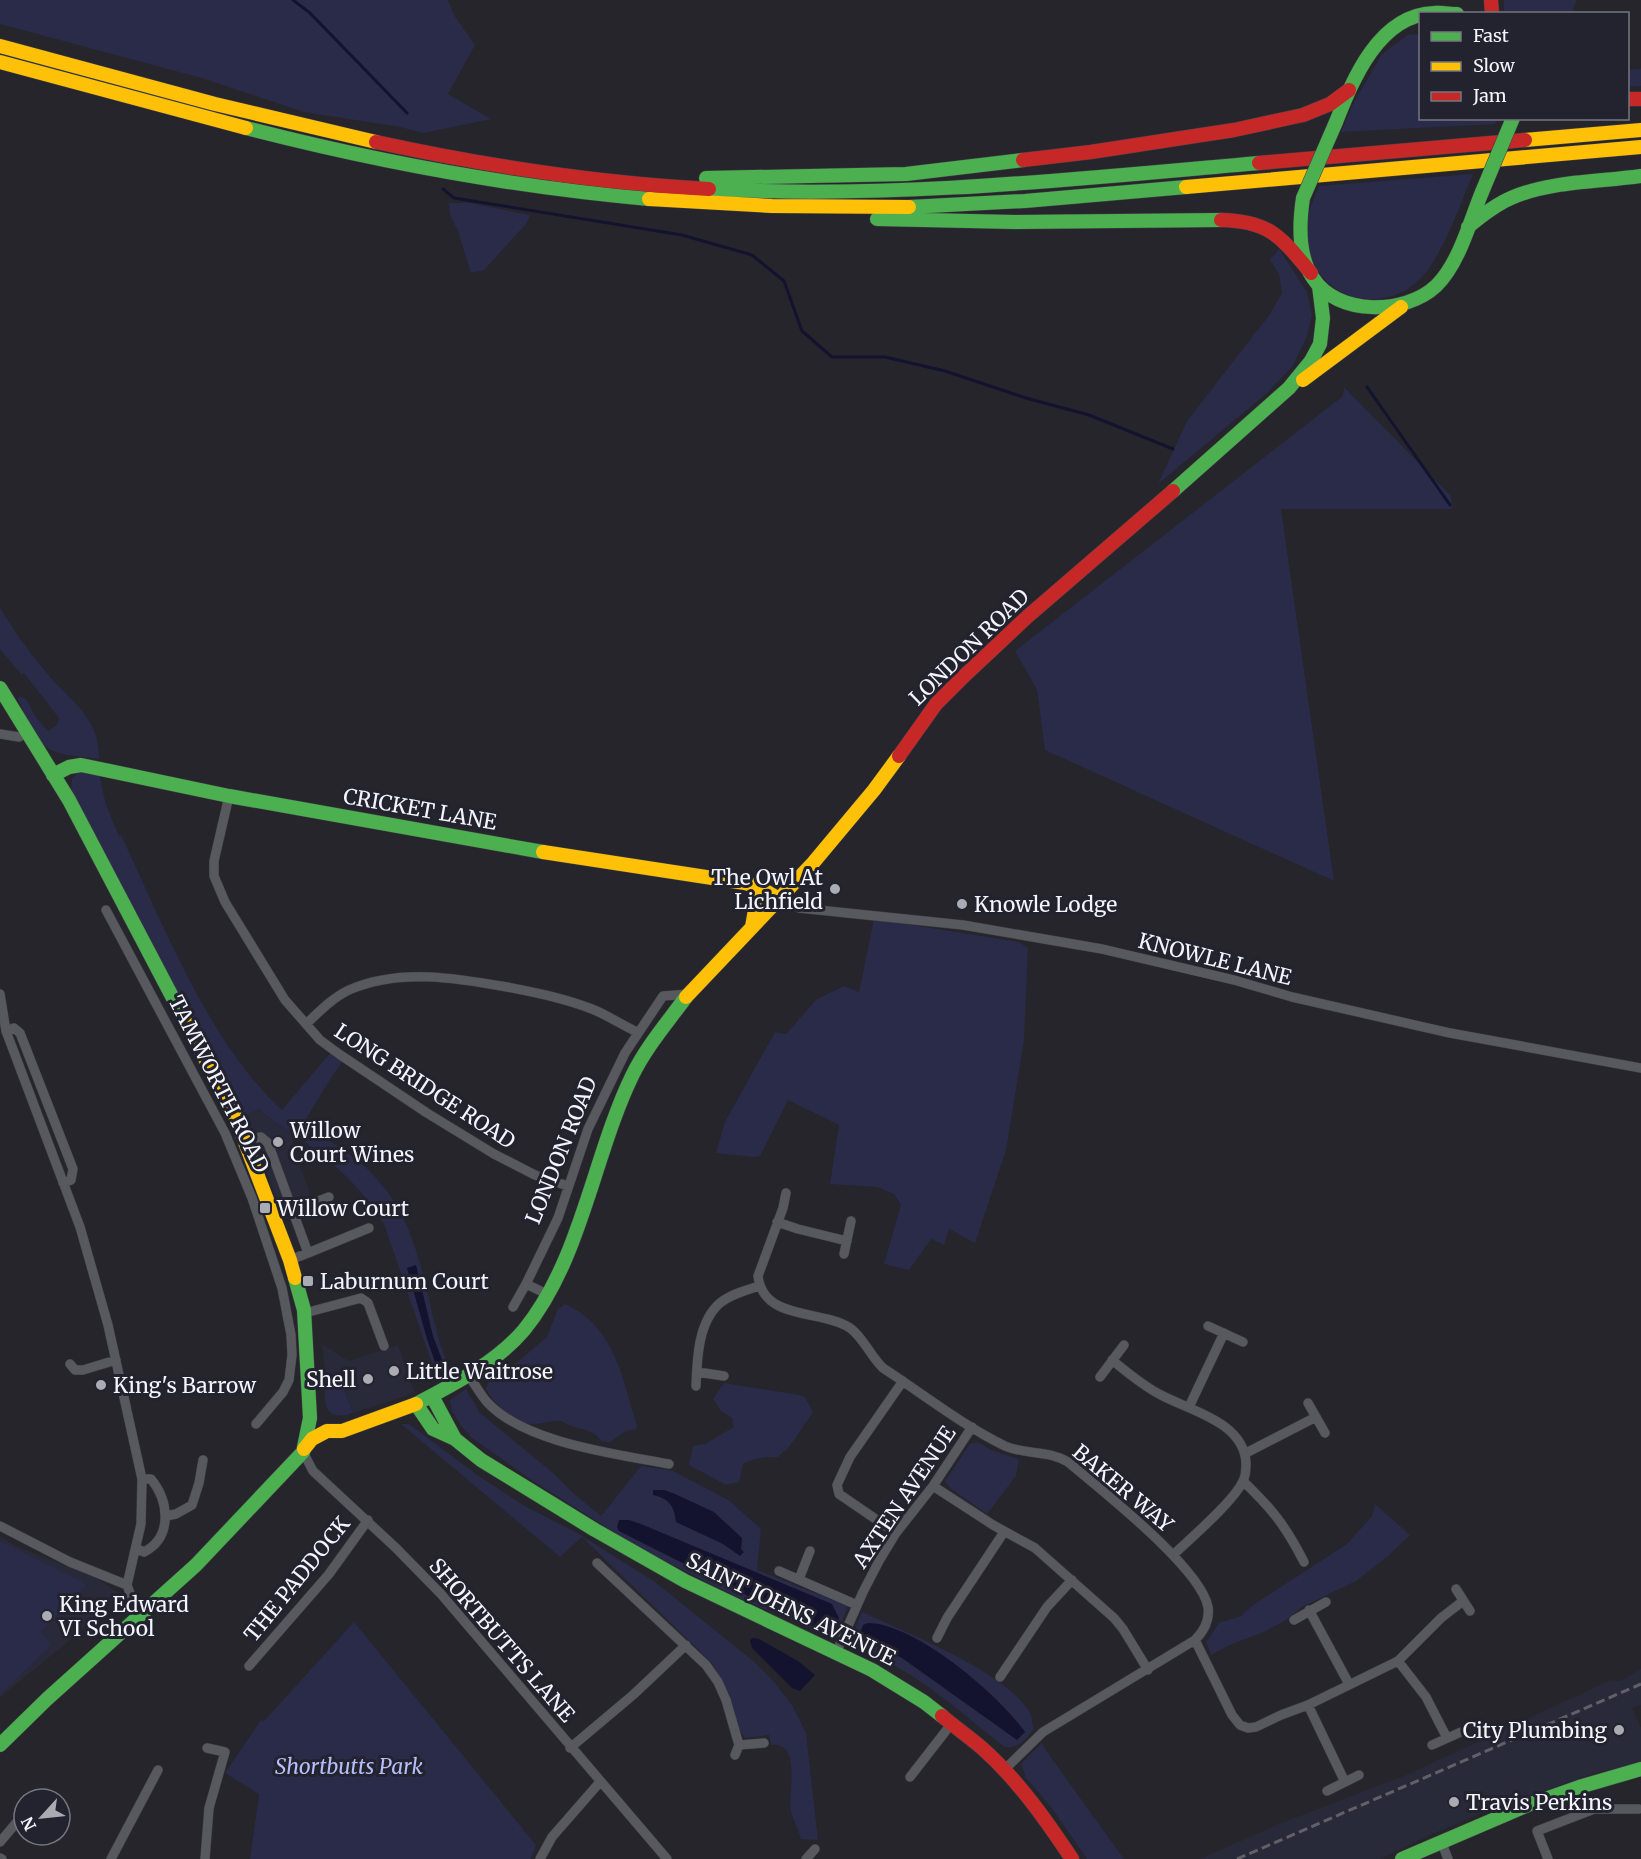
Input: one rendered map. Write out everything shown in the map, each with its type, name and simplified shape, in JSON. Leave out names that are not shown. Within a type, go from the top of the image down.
[{"type":"main road","points":[[1311,273],[1302,247],[1299,218],[1303,198],[1349,90],[1366,54],[1378,38],[1389,27],[1417,13],[1433,0]]},
{"type":"main road","points":[[1309,113],[1337,90],[1366,38],[1377,26],[1395,14],[1433,0]]},
{"type":"main road","points":[[1425,12],[1440,10],[1448,12]]},
{"type":"main road","points":[[0,46],[204,102],[383,144],[468,160],[579,178],[689,188],[785,193],[898,192],[1142,174],[1641,130]]},
{"type":"main road","points":[[0,62],[294,140],[392,162],[474,177],[581,192],[738,205],[918,207],[1021,201],[1435,167],[1641,147]]},
{"type":"main road","points":[[468,160],[680,178],[906,174],[1113,149],[1234,130],[1309,113],[1330,104],[1349,90]]},
{"type":"main road","name":"LONDON ROAD","points":[[1289,388],[1318,370],[1383,319],[1405,304],[1428,293],[1441,281],[1452,264],[1512,120]]},
{"type":"main road","points":[[1466,228],[1486,212],[1513,197],[1550,189],[1641,176]]},
{"type":"main road","points":[[738,205],[802,215],[886,219],[1015,222],[1239,220],[1258,224],[1270,230],[1285,242],[1319,286],[1348,302],[1369,306],[1405,304]]},
{"type":"main road","name":"LONDON ROAD","points":[[303,1452],[318,1448],[334,1439],[342,1431],[416,1404],[451,1386],[491,1360],[523,1331],[549,1295],[563,1267],[611,1127],[632,1076],[646,1050],[689,994],[813,863],[874,790],[936,704],[1027,616],[1210,460],[1289,388],[1311,361],[1320,344],[1323,318],[1319,286]]},
{"type":"main road","name":"TAMWORTH ROAD","points":[[0,688],[69,800],[228,1102],[245,1140],[290,1260],[304,1311],[310,1418],[303,1452]]},
{"type":"main road","name":"CRICKET LANE","points":[[53,774],[81,765],[229,796],[490,844],[745,883],[759,887],[779,899]]},
{"type":"main road","points":[[752,927],[759,887]]},
{"type":"main road","name":"TAMWORTH ROAD","points":[[303,1452],[302,1403],[308,1366]]},
{"type":"main road","name":"SAINT JOHNS AVENUE","points":[[432,1396],[455,1439]]},
{"type":"main road","points":[[310,1400],[323,1421],[342,1431]]},
{"type":"main road","name":"SAINT JOHNS AVENUE","points":[[416,1404],[428,1423],[438,1432],[455,1439],[481,1460],[595,1530],[685,1581],[872,1670],[924,1702],[952,1723],[1004,1770],[1044,1816],[1072,1859]]},
{"type":"main road","points":[[395,1411],[428,1423]]},
{"type":"main road","points":[[0,1745],[80,1669],[197,1564],[303,1452]]},
{"type":"main road","points":[[1402,1859],[1528,1805],[1641,1769]]},
{"type":"street","points":[[0,734],[19,738],[27,733]]},
{"type":"street","name":"LONG BRIDGE ROAD","points":[[229,796],[214,861],[214,876],[225,902],[285,1000],[320,1040],[339,1054],[475,1143],[535,1175],[568,1186]]},
{"type":"street","name":"KNOWLE LANE","points":[[779,899],[799,908],[963,925],[1102,949],[1185,968],[1302,1000],[1450,1033],[1641,1068]]},
{"type":"street","name":"TAMWORTH ROAD","points":[[106,910],[240,1164],[272,1256],[287,1313],[292,1355],[289,1380],[283,1392],[256,1425]]},
{"type":"street","points":[[125,946],[141,937]]},
{"type":"street","points":[[306,1024],[328,1004],[350,990],[389,979],[426,976],[460,979],[556,996],[594,1010],[637,1032]]},
{"type":"street","points":[[0,994],[6,1031],[88,1250],[116,1360],[142,1479],[141,1524],[127,1585],[131,1596],[145,1613]]},
{"type":"street","name":"LONDON ROAD","points":[[513,1307],[558,1218],[588,1129],[637,1032],[663,996],[689,994]]},
{"type":"street","points":[[6,1031],[14,1028],[20,1033],[73,1169],[71,1180],[63,1183]]},
{"type":"street","name":"TAMWORTH ROAD","points":[[245,1140],[261,1137],[268,1143],[308,1253]]},
{"type":"street","points":[[696,1386],[700,1345],[706,1324],[713,1311],[727,1298],[759,1286],[758,1276],[783,1208],[786,1193]]},
{"type":"street","points":[[293,1211],[329,1197]]},
{"type":"street","points":[[844,1254],[850,1221]]},
{"type":"street","points":[[777,1222],[847,1241]]},
{"type":"street","points":[[290,1260],[369,1228]]},
{"type":"street","points":[[526,1284],[549,1295]]},
{"type":"street","name":"BAKER WAY","points":[[759,1286],[769,1300],[779,1306],[839,1323],[850,1329],[859,1336],[873,1359],[972,1427],[1010,1448],[1054,1455],[1068,1462],[1173,1555],[1202,1591],[1208,1608],[1207,1622],[1195,1640]]},
{"type":"street","points":[[287,1313],[361,1298],[368,1303],[384,1346]]},
{"type":"street","points":[[1208,1326],[1243,1342]]},
{"type":"street","points":[[1189,1407],[1224,1333]]},
{"type":"street","points":[[1100,1377],[1124,1345]]},
{"type":"street","points":[[70,1364],[75,1370],[82,1370],[116,1360]]},
{"type":"street","points":[[1112,1360],[1154,1391],[1228,1429],[1241,1442],[1246,1453],[1243,1481],[1227,1502],[1173,1555]]},
{"type":"street","points":[[697,1372],[724,1376]]},
{"type":"street","points":[[468,1375],[488,1403],[511,1420],[532,1431],[592,1449],[669,1464]]},
{"type":"street","points":[[896,1533],[839,1494],[837,1485],[850,1457],[903,1381]]},
{"type":"street","points":[[1308,1403],[1325,1432]]},
{"type":"street","points":[[1246,1453],[1316,1416]]},
{"type":"street","name":"AXTEN AVENUE","points":[[836,1653],[879,1561],[896,1533],[933,1486],[972,1427]]},
{"type":"street","name":"SHORTBUTTS LANE","points":[[303,1452],[313,1471],[368,1520],[441,1594],[667,1859]]},
{"type":"street","points":[[166,1516],[176,1514],[192,1505],[203,1460]]},
{"type":"street","points":[[136,1548],[144,1552],[155,1546],[166,1516],[166,1508],[156,1486],[151,1479],[142,1479]]},
{"type":"street","points":[[1243,1481],[1272,1509],[1285,1526],[1304,1562]]},
{"type":"street","points":[[933,1486],[1004,1532],[1035,1548],[1123,1629],[1148,1670]]},
{"type":"street","name":"THE PADDOCK","points":[[250,1661],[329,1574],[368,1520]]},
{"type":"street","points":[[0,1526],[70,1562],[127,1585]]},
{"type":"street","points":[[937,1638],[947,1618],[1004,1532]]},
{"type":"street","points":[[798,1579],[810,1551]]},
{"type":"street","points":[[597,1563],[706,1665],[718,1682],[726,1700],[737,1750],[764,1743]]},
{"type":"street","points":[[779,1570],[857,1605]]},
{"type":"street","points":[[601,1583],[609,1574]]},
{"type":"street","points":[[1000,1677],[1047,1607],[1072,1580]]},
{"type":"street","points":[[1456,1589],[1470,1611]]},
{"type":"street","points":[[1004,1770],[1043,1732],[1195,1640],[1240,1725],[1248,1728],[1256,1727],[1308,1705],[1398,1661],[1463,1601]]},
{"type":"street","points":[[1294,1620],[1326,1602]]},
{"type":"street","points":[[1309,1610],[1349,1684]]},
{"type":"street","points":[[570,1748],[633,1695],[686,1645]]},
{"type":"street","points":[[1398,1661],[1426,1696],[1447,1738]]},
{"type":"street","points":[[1308,1705],[1345,1782]]},
{"type":"street","points":[[910,1777],[952,1723]]},
{"type":"street","points":[[1432,1745],[1461,1732]]},
{"type":"street","points":[[205,1859],[209,1808],[229,1753],[207,1748]]},
{"type":"street","points":[[111,1857],[158,1770]]},
{"type":"street","points":[[1327,1791],[1359,1775]]},
{"type":"street","points":[[540,1859],[552,1837],[600,1782]]},
{"type":"street","points":[[1548,1859],[1537,1831],[1594,1809],[1640,1809]]},
{"type":"street","points":[[0,1842],[12,1828]]},
{"type":"street","points":[[1441,1841],[1448,1859]]},
{"type":"street","points":[[802,1846],[810,1855]]},
{"type":"shaded area","points":[[260,1109],[270,1119],[292,1133],[294,1150],[311,1196],[280,1207],[258,1151],[240,1117]]},
{"type":"shaded area","points":[[416,1265],[433,1336],[449,1378],[442,1382],[407,1268]]},
{"type":"shaded area","name":"Shell","points":[[322,1344],[349,1361],[398,1345],[415,1393],[353,1413],[343,1387],[327,1388]]},
{"type":"shaded area","points":[[653,1490],[664,1490],[714,1512],[742,1538],[741,1549],[744,1552],[740,1556],[723,1544],[676,1522],[670,1504],[653,1495]]},
{"type":"shaded area","points":[[619,1520],[641,1524],[832,1604],[839,1618],[834,1632],[824,1632],[619,1531],[617,1527]]},
{"type":"shaded area","name":"King Edward VI School","points":[[0,1536],[16,1546],[96,1578],[119,1593],[62,1647],[0,1697]]},
{"type":"shaded area","points":[[868,1623],[887,1626],[931,1648],[976,1681],[996,1699],[1025,1732],[1017,1740],[902,1658],[859,1636],[863,1625]]},
{"type":"shaded area","points":[[759,1639],[798,1661],[815,1675],[800,1691],[792,1688],[752,1648],[750,1640]]},
{"type":"shaded area","points":[[1641,1669],[1641,1705],[1632,1708],[1641,1728],[1641,1762],[1592,1774],[1496,1807],[1380,1859],[1200,1859],[1279,1824],[1404,1776],[1611,1680],[1620,1681]]},
{"type":"green space","points":[[0,0],[448,0],[454,15],[475,45],[448,94],[491,119],[424,133],[304,112],[205,79],[0,24]]},
{"type":"green space","points":[[1504,0],[1577,0],[1572,12],[1504,12]]},
{"type":"green space","points":[[1409,34],[1419,35],[1419,120],[1497,120],[1495,124],[1341,132],[1353,104],[1382,54]]},
{"type":"green space","points":[[1641,69],[1641,86],[1629,87],[1629,70]]},
{"type":"green space","points":[[1473,174],[1450,230],[1435,259],[1419,280],[1406,290],[1376,299],[1361,298],[1346,294],[1332,286],[1321,275],[1307,243],[1309,214],[1319,186]]},
{"type":"green space","points":[[449,203],[469,203],[530,215],[526,224],[484,270],[471,273],[458,231],[450,215]]},
{"type":"green space","points":[[1279,249],[1307,292],[1312,315],[1307,336],[1293,366],[1266,394],[1158,484],[1187,421],[1270,314],[1282,293],[1279,274],[1270,260]]},
{"type":"green space","points":[[1344,387],[1451,496],[1452,509],[1281,509],[1334,881],[1045,750],[1037,690],[1015,651],[1343,396]]},
{"type":"green space","points":[[0,608],[34,658],[89,721],[95,732],[99,759],[56,752],[39,740],[17,698],[20,696],[27,700],[35,716],[48,731],[57,725],[59,718],[24,673],[21,674],[0,649]]},
{"type":"green space","points":[[79,771],[99,773],[106,805],[119,836],[121,835],[190,981],[232,1051],[256,1083],[282,1110],[331,1052],[343,1061],[303,1124],[352,1156],[369,1171],[390,1196],[401,1214],[410,1232],[440,1343],[453,1375],[439,1384],[384,1224],[375,1210],[334,1165],[260,1109],[240,1117],[71,792],[72,779]]},
{"type":"green space","points":[[874,919],[1019,942],[1028,948],[1024,1040],[1006,1150],[975,1243],[949,1229],[944,1245],[931,1239],[909,1270],[884,1264],[901,1205],[894,1194],[877,1187],[830,1184],[839,1125],[788,1100],[760,1156],[716,1153],[725,1122],[775,1032],[786,1034],[817,999],[844,986],[859,992]]},
{"type":"green space","points":[[565,1304],[582,1314],[595,1326],[606,1340],[621,1372],[637,1425],[636,1429],[626,1431],[610,1442],[601,1441],[593,1433],[562,1421],[534,1424],[520,1421],[500,1407],[486,1389],[490,1378],[514,1365],[547,1337],[558,1309]]},
{"type":"green space","points":[[325,1370],[327,1388],[343,1387],[353,1413],[334,1415],[329,1412],[325,1399]]},
{"type":"green space","points":[[724,1383],[799,1395],[805,1397],[813,1412],[790,1446],[778,1457],[764,1457],[743,1464],[739,1482],[726,1485],[689,1465],[693,1446],[705,1444],[734,1427],[732,1418],[721,1411],[713,1399]]},
{"type":"green space","points":[[466,1389],[480,1413],[601,1516],[641,1466],[673,1471],[730,1501],[761,1529],[757,1570],[848,1606],[838,1628],[826,1634],[743,1600],[641,1549],[533,1481],[472,1438],[462,1427],[452,1411],[450,1400]]},
{"type":"green space","points":[[401,1424],[409,1424],[476,1474],[523,1505],[579,1534],[655,1582],[752,1660],[774,1682],[792,1705],[806,1733],[818,1840],[801,1839],[791,1812],[792,1771],[787,1751],[781,1746],[771,1745],[769,1735],[745,1738],[737,1726],[729,1694],[712,1663],[582,1537],[560,1557]]},
{"type":"green space","points":[[978,1442],[991,1450],[1019,1459],[1016,1476],[987,1514],[950,1488],[945,1481],[970,1444]]},
{"type":"green space","points":[[1375,1504],[1410,1535],[1387,1557],[1356,1581],[1302,1607],[1286,1620],[1211,1655],[1206,1642],[1219,1623],[1241,1616],[1253,1605],[1347,1544],[1372,1516]]},
{"type":"green space","name":"King Edward VI School","points":[[0,1541],[81,1581],[86,1586],[41,1631],[51,1645],[0,1695]]},
{"type":"green space","points":[[862,1612],[952,1654],[998,1681],[1029,1711],[1034,1729],[1017,1745],[1003,1746],[917,1679],[859,1650],[852,1636]]},
{"type":"green space","name":"Shortbutts Park","points":[[354,1622],[536,1845],[531,1859],[250,1859],[259,1794],[225,1773],[261,1720],[264,1721]]},
{"type":"green space","points":[[1042,1743],[1124,1859],[1087,1859],[1051,1807],[1026,1778],[1021,1764]]},
{"type":"waterway","points":[[293,0],[310,13],[407,113]]},
{"type":"waterway","points":[[443,189],[454,198],[682,235],[752,255],[784,281],[802,331],[832,357],[885,357],[945,371],[1026,398],[1089,415],[1173,449]]},
{"type":"waterway","points":[[1367,387],[1450,505]]},
{"type":"railway","points":[[1237,1859],[1641,1684]]},
{"type":"traffic: fast","points":[[1336,122],[1351,87],[1371,52],[1383,37],[1398,25],[1419,15]]},
{"type":"traffic: fast","points":[[1482,192],[1512,120]]},
{"type":"traffic: fast","points":[[1303,198],[1336,122]]},
{"type":"traffic: fast","points":[[246,128],[346,152],[446,172],[547,188],[649,199]]},
{"type":"traffic: fast","points":[[706,178],[906,174],[1023,160]]},
{"type":"traffic: fast","points":[[709,189],[847,191],[984,186],[1259,163]]},
{"type":"traffic: fast","points":[[1468,227],[1499,204],[1526,192],[1558,185],[1641,176]]},
{"type":"traffic: fast","points":[[909,207],[1025,201],[1186,187]]},
{"type":"traffic: fast","points":[[1303,198],[1302,250],[1313,278],[1324,290],[1338,299],[1354,305],[1372,307],[1407,302],[1423,296],[1436,286],[1457,254],[1482,192]]},
{"type":"traffic: fast","points":[[877,219],[1015,222],[1221,220]]},
{"type":"traffic: fast","points":[[1173,491],[1289,388],[1311,361],[1320,344],[1323,318],[1319,286]]},
{"type":"traffic: fast","points":[[0,688],[69,800],[186,1023]]},
{"type":"traffic: fast","points":[[53,775],[69,767],[81,765],[229,796],[543,852]]},
{"type":"traffic: fast","points":[[455,1439],[433,1429],[416,1404],[474,1372],[501,1353],[524,1330],[543,1302],[573,1240],[618,1107],[632,1076],[650,1045],[686,997]]},
{"type":"traffic: fast","points":[[295,1278],[304,1310],[310,1418],[303,1452]]},
{"type":"traffic: fast","points":[[432,1396],[455,1439],[481,1460],[595,1530],[685,1581],[872,1670],[924,1702],[942,1716]]},
{"type":"traffic: fast","points":[[0,1745],[47,1699],[196,1565],[303,1452]]},
{"type":"traffic: fast","points":[[1402,1859],[1528,1805],[1641,1769]]},
{"type":"traffic: slow","points":[[0,46],[215,104],[376,142]]},
{"type":"traffic: slow","points":[[0,62],[246,128]]},
{"type":"traffic: slow","points":[[1525,140],[1641,130]]},
{"type":"traffic: slow","points":[[1186,187],[1641,147]]},
{"type":"traffic: slow","points":[[649,199],[772,206],[909,207]]},
{"type":"traffic: slow","points":[[1303,380],[1401,307]]},
{"type":"traffic: slow","points":[[686,997],[813,863],[874,790],[899,756]]},
{"type":"traffic: slow","points":[[543,852],[745,883],[759,887],[779,899]]},
{"type":"traffic: slow","points":[[752,927],[759,887]]},
{"type":"traffic: slow","points":[[186,1023],[233,1111],[295,1278]]},
{"type":"traffic: slow","points":[[304,1449],[312,1439],[327,1431],[342,1431],[416,1404]]},
{"type":"traffic: jam","points":[[1491,0],[1492,12]]},
{"type":"traffic: jam","points":[[1023,160],[1234,130],[1303,115],[1330,104],[1349,90]]},
{"type":"traffic: jam","points":[[1629,99],[1641,99]]},
{"type":"traffic: jam","points":[[1259,163],[1525,140]]},
{"type":"traffic: jam","points":[[376,142],[459,159],[542,172],[709,189]]},
{"type":"traffic: jam","points":[[1221,220],[1252,224],[1273,233],[1311,273]]},
{"type":"traffic: jam","points":[[899,756],[936,704],[962,678],[1027,617],[1173,491]]},
{"type":"traffic: jam","points":[[942,1716],[982,1748],[1008,1773],[1042,1815],[1072,1859]]},
{"type":"place","name":"The Owl At Lichfield","points":[[835,889]]},
{"type":"place","name":"Knowle Lodge","points":[[962,904]]},
{"type":"place","name":"Willow Court Wines","points":[[278,1142]]},
{"type":"place","name":"Willow Court","points":[[265,1208]]},
{"type":"place","name":"Laburnum Court","points":[[308,1281]]},
{"type":"place","name":"Little Waitrose","points":[[394,1371]]},
{"type":"place","name":"Shell","points":[[368,1379]]},
{"type":"place","name":"King's Barrow","points":[[101,1385]]},
{"type":"place","name":"King Edward VI School","points":[[47,1616]]},
{"type":"place","name":"City Plumbing","points":[[1619,1730]]},
{"type":"place","name":"Travis Perkins","points":[[1454,1802]]}]
